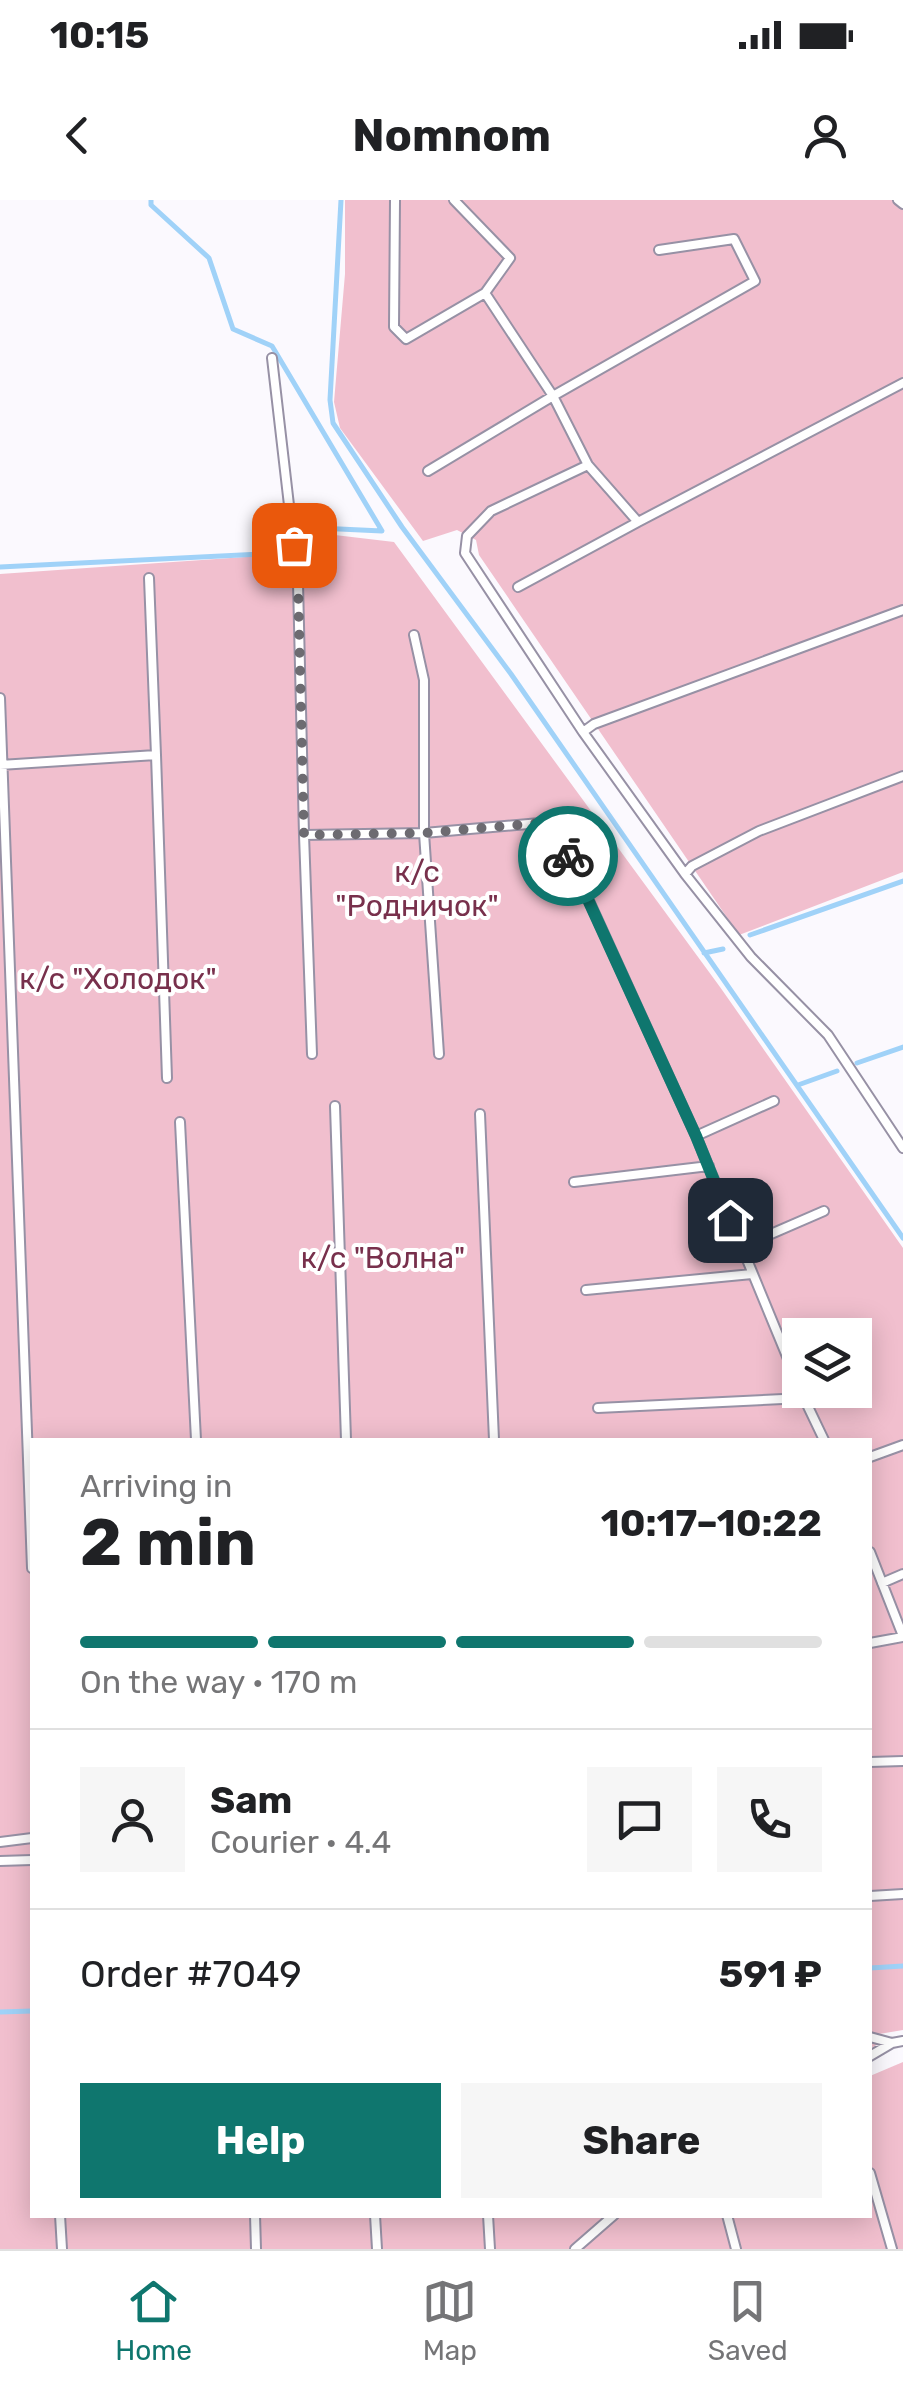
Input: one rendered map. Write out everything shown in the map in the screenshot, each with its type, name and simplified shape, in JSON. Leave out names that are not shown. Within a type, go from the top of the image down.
[{"type":"lane","points":[[395,200],[394,327],[406,340],[485,293],[510,258],[454,200]]},
{"type":"lane","points":[[428,471],[755,281],[734,239],[659,250]]},
{"type":"lane","points":[[485,293],[552,396],[588,465],[638,522]]},
{"type":"lane","points":[[272,358],[298,583],[312,1054]]},
{"type":"lane","points":[[518,587],[903,383]]},
{"type":"lane","points":[[588,465],[491,510],[467,536],[465,553],[583,732],[686,874],[751,957],[828,1035],[903,1148]]},
{"type":"lane","points":[[149,578],[167,1078]]},
{"type":"lane","points":[[583,732],[594,724],[903,610]]},
{"type":"lane","points":[[414,635],[424,680],[424,833],[439,1054]]},
{"type":"lane","points":[[0,698],[30,1516]]},
{"type":"lane","points":[[1,765],[156,754]]},
{"type":"lane","points":[[686,874],[692,866],[759,831],[903,776]]},
{"type":"lane","points":[[304,835],[424,833],[540,823],[560,837],[696,1136],[782,1345]]},
{"type":"lane","points":[[696,1136],[774,1100]]},
{"type":"lane","points":[[335,1106],[346,1438]]},
{"type":"lane","points":[[480,1114],[494,1438]]},
{"type":"lane","points":[[180,1122],[196,1438]]},
{"type":"lane","points":[[574,1182],[708,1166]]},
{"type":"lane","points":[[740,1246],[824,1211]]},
{"type":"lane","points":[[586,1290],[752,1274]]},
{"type":"lane","points":[[598,1408],[782,1394]]},
{"type":"lane","points":[[809,1408],[823,1438]]},
{"type":"lane","points":[[872,1456],[903,1445]]},
{"type":"lane","points":[[872,1557],[903,1637],[872,1643]]},
{"type":"lane","points":[[882,1583],[903,1574]]},
{"type":"lane","points":[[872,1762],[903,1761]]},
{"type":"lane","points":[[0,1842],[30,1838]]},
{"type":"lane","points":[[0,1861],[30,1860]]},
{"type":"lane","points":[[872,1896],[903,1894]]},
{"type":"lane","points":[[872,2037],[892,2043]]},
{"type":"lane","points":[[872,2055],[903,2040]]},
{"type":"lane","points":[[872,2180],[892,2249]]},
{"type":"lane","points":[[60,2218],[62,2249]]},
{"type":"lane","points":[[255,2218],[256,2249]]},
{"type":"lane","points":[[375,2218],[377,2249]]},
{"type":"lane","points":[[488,2218],[490,2249]]},
{"type":"lane","points":[[576,2249],[609,2218]]},
{"type":"lane","points":[[728,2218],[736,2249]]},
{"type":"green space","points":[[345,200],[903,200],[903,872],[739,935],[479,555],[476,540],[457,530],[423,541],[340,428],[334,402],[345,274]]},
{"type":"green space","points":[[301,531],[394,542],[720,987],[903,1248],[903,2030],[879,2034],[878,2044],[872,2048],[872,1438],[30,1438],[30,2218],[872,2218],[872,2075],[903,2062],[903,2249],[0,2249],[0,574],[305,553]]},
{"type":"waterway","points":[[0,567],[299,552],[297,527],[382,531],[272,346],[233,329],[209,258],[151,205],[151,200]]},
{"type":"waterway","points":[[341,200],[330,400],[333,423],[402,527],[511,674],[903,1238]]},
{"type":"waterway","points":[[750,935],[903,881]]},
{"type":"waterway","points":[[704,953],[723,949]]},
{"type":"waterway","points":[[857,1063],[903,1047]]},
{"type":"waterway","points":[[798,1085],[837,1071]]},
{"type":"waterway","points":[[872,1968],[903,1966]]},
{"type":"waterway","points":[[0,2012],[30,2011]]},
{"type":"way so far","points":[[294,545],[304,835],[424,833],[540,823],[560,837],[568,856]]},
{"type":"route","points":[[568,856],[696,1136],[730,1220]]},
{"type":"park label","name":"к/с \"Родничок\"","points":[[417,889]]},
{"type":"park label","name":"к/с \"Холодок\"","points":[[118,979]]},
{"type":"park label","name":"к/с \"Волна\"","points":[[383,1258]]}]
